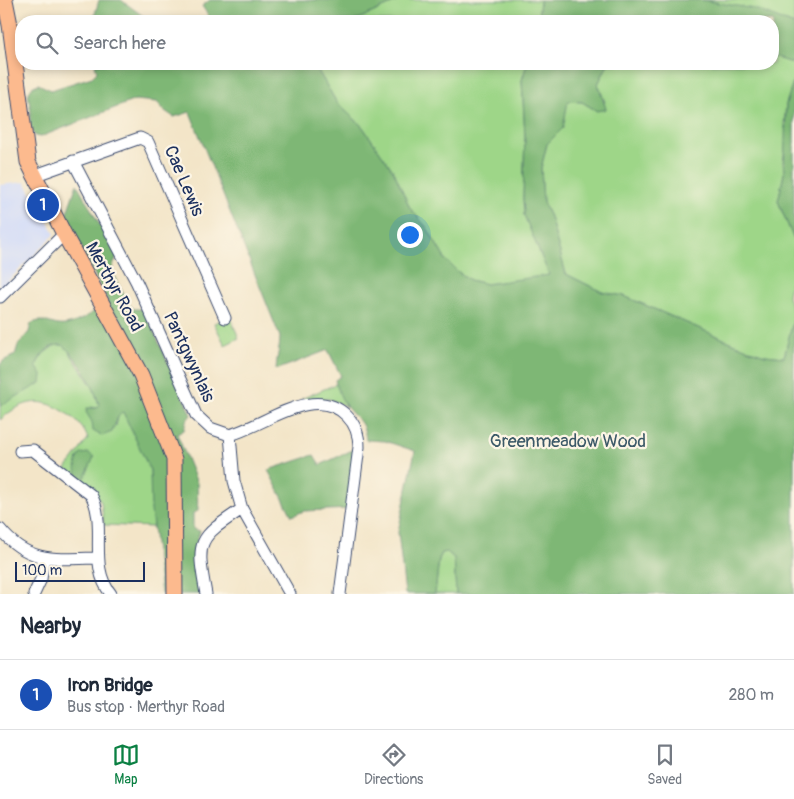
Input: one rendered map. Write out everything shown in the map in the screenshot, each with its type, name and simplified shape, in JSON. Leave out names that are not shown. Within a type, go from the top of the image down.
[{"type":"main road","name":"Merthyr Road","points":[[5,0],[5,26],[23,138],[33,176],[141,375],[174,459],[175,594]]},
{"type":"street","name":"Cae Lewis","points":[[33,176],[140,138],[148,142],[225,318]]},
{"type":"street","name":"Pantgwynlais","points":[[73,161],[137,283],[196,415],[210,428],[230,435]]},
{"type":"street","points":[[0,297],[64,234]]},
{"type":"street","points":[[290,594],[242,509],[234,481],[230,435],[310,403],[335,408],[353,422],[359,438],[340,594]]},
{"type":"street","points":[[20,451],[35,445],[91,495],[97,505],[98,558],[102,578],[111,594]]},
{"type":"street","points":[[206,594],[199,558],[200,549],[205,537],[211,530],[242,509]]},
{"type":"street","points":[[0,529],[19,547],[33,555],[44,558],[98,558]]},
{"type":"street","points":[[34,594],[41,579],[44,558]]},
{"type":"shaded area","points":[[25,182],[55,234],[0,289],[0,185]]},
{"type":"green space","points":[[99,0],[121,0],[142,15],[95,15]]},
{"type":"green space","points":[[210,0],[400,0],[367,15],[208,15],[202,6]]},
{"type":"green space","points":[[400,0],[540,0],[539,15],[367,15]]},
{"type":"green space","points":[[540,0],[702,0],[755,9],[770,15],[539,15]]},
{"type":"green space","points":[[702,0],[794,0],[794,25],[779,20],[779,15],[760,15]]},
{"type":"green space","points":[[779,19],[794,25],[794,64],[779,59]]},
{"type":"green space","points":[[779,58],[794,62],[794,80],[786,104],[784,124],[787,137],[783,161],[784,174],[778,201],[794,240],[794,262],[788,296],[794,317],[784,357],[765,355],[747,349],[624,296],[602,292],[566,274],[550,217],[543,202],[541,168],[547,144],[563,128],[567,101],[582,102],[597,111],[605,102],[598,84],[605,70],[779,70]]},
{"type":"green space","name":"Greenmeadow Wood","points":[[96,70],[318,70],[337,103],[362,126],[394,172],[410,208],[427,228],[445,259],[470,280],[486,284],[549,275],[524,215],[525,136],[522,80],[525,70],[605,70],[598,84],[606,109],[597,111],[582,102],[568,101],[563,128],[547,144],[541,168],[543,202],[550,217],[566,274],[602,292],[624,296],[765,355],[784,357],[794,317],[794,594],[456,594],[454,558],[447,552],[442,553],[439,559],[435,594],[405,594],[398,532],[415,451],[385,441],[366,440],[361,424],[346,406],[339,393],[335,380],[341,376],[328,350],[276,370],[280,337],[190,112],[174,117],[157,102],[135,100],[40,137],[35,136],[29,128],[31,112],[28,94],[32,87],[38,84],[51,90],[92,77],[97,72]]},
{"type":"green space","points":[[318,70],[525,70],[522,80],[525,136],[524,215],[550,276],[486,284],[470,280],[457,271],[445,259],[427,228],[410,208],[394,172],[362,126],[337,103]]},
{"type":"green space","points":[[794,80],[794,240],[778,201],[784,174],[786,104]]},
{"type":"green space","points":[[77,184],[117,256],[111,271],[129,304],[134,309],[144,309],[191,415],[186,421],[184,430],[177,434],[197,483],[198,511],[193,513],[193,529],[200,531],[193,553],[201,594],[161,594],[151,510],[150,470],[123,412],[118,417],[112,432],[102,436],[93,431],[92,422],[86,412],[87,408],[97,408],[99,405],[97,397],[85,373],[63,345],[50,348],[40,358],[36,366],[42,375],[41,383],[0,406],[0,365],[3,361],[15,355],[18,345],[29,332],[31,324],[44,321],[60,325],[71,324],[88,316],[108,302],[66,215]]},
{"type":"green space","points":[[230,317],[239,338],[225,345],[214,323]]},
{"type":"green space","points":[[55,345],[63,345],[68,350],[94,389],[99,405],[97,408],[91,407],[116,426],[118,417],[123,411],[150,470],[153,527],[104,525],[101,502],[92,490],[66,469],[88,439],[85,432],[69,415],[51,405],[34,402],[17,408],[0,420],[0,406],[18,394],[43,354]]},
{"type":"green space","points":[[336,384],[346,406],[329,399],[301,399]]},
{"type":"green space","points":[[359,447],[351,509],[304,511],[292,516],[268,470],[314,455],[320,465]]},
{"type":"green space","points":[[88,453],[94,457],[85,477],[81,480],[77,477],[76,468],[81,454]]},
{"type":"green space","points":[[447,552],[454,558],[456,594],[435,594],[439,559],[442,553]]},
{"type":"place","name":"Iron Bridge","points":[[43,205]]}]
